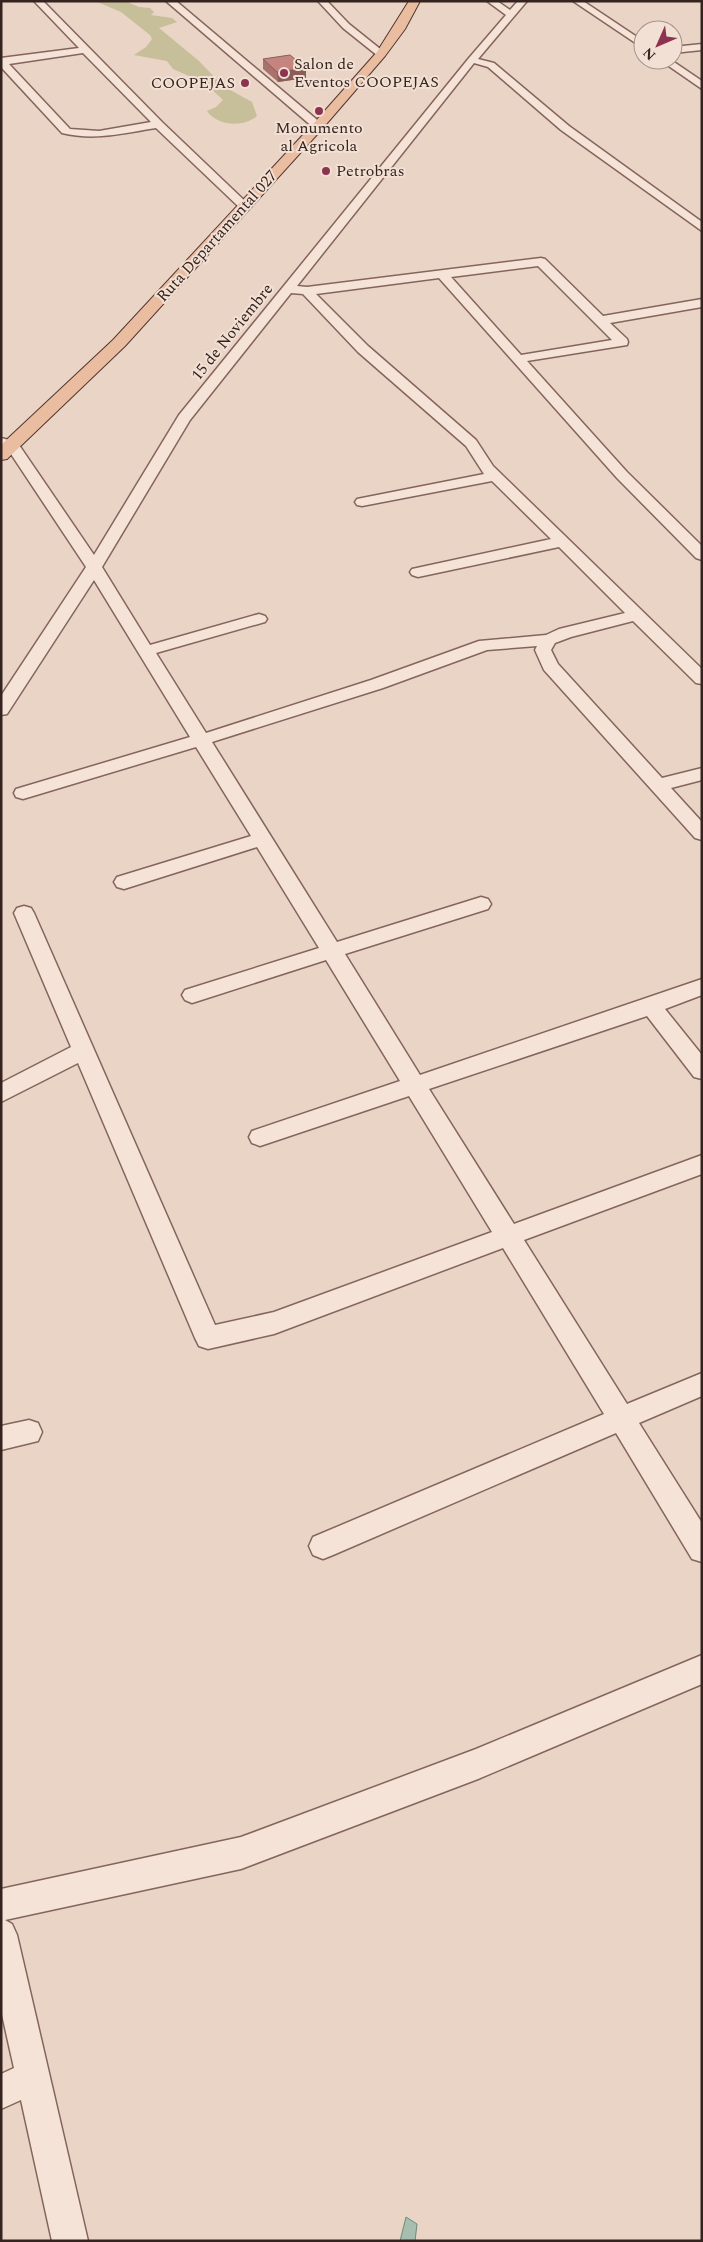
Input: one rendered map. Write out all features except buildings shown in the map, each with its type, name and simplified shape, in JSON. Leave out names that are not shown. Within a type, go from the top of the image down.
[{"type":"main road","name":"Ruta Departamental 027","points":[[5,447],[119,343],[318,126],[381,54],[413,2]]},
{"type":"street","points":[[38,1],[158,124],[244,206]]},
{"type":"street","points":[[170,1],[318,126]]},
{"type":"street","points":[[322,1],[346,26],[381,54]]},
{"type":"street","points":[[491,1],[511,15]]},
{"type":"street","name":"15 de Noviembre","points":[[1,710],[94,567],[184,418],[472,60],[523,1]]},
{"type":"street","points":[[577,1],[633,38]]},
{"type":"street","points":[[683,49],[702,47]]},
{"type":"street","points":[[2,62],[85,50]]},
{"type":"street","points":[[472,60],[491,65],[564,128],[702,228]]},
{"type":"street","points":[[2,62],[66,131],[75,135],[158,124]]},
{"type":"street","points":[[679,70],[702,86]]},
{"type":"street","points":[[289,289],[306,291],[541,262],[622,342],[518,359]]},
{"type":"street","points":[[442,274],[622,475],[702,555]]},
{"type":"street","points":[[306,291],[363,349],[471,443],[494,476],[702,679]]},
{"type":"street","points":[[599,321],[702,303]]},
{"type":"street","points":[[5,447],[94,567],[702,1549]]},
{"type":"street","points":[[362,502],[494,476]]},
{"type":"street","points":[[418,572],[561,542]]},
{"type":"street","points":[[23,793],[201,740],[377,684],[485,645],[549,640],[565,633],[637,615]]},
{"type":"street","points":[[146,651],[260,619]]},
{"type":"street","points":[[549,640],[543,650],[550,666],[702,834]]},
{"type":"street","points":[[658,785],[702,774]]},
{"type":"street","points":[[124,882],[262,839]]},
{"type":"street","points":[[192,994],[481,904]]},
{"type":"street","points":[[24,913],[208,1338],[274,1323],[702,1164]]},
{"type":"street","points":[[260,1137],[651,1006],[702,987]]},
{"type":"street","points":[[651,1006],[702,1071]]},
{"type":"street","points":[[1,1094],[84,1050]]},
{"type":"street","points":[[323,1546],[702,1384]]},
{"type":"street","points":[[1,1438],[29,1432]]},
{"type":"street","points":[[1,1904],[241,1853],[478,1764],[702,1670]]},
{"type":"street","points":[[1,1935],[70,2241]]},
{"type":"street","points":[[1,2092],[33,2077]]},
{"type":"shaded area","points":[[95,1],[125,1],[139,7],[150,8],[154,12],[151,15],[172,18],[177,22],[159,28],[199,61],[223,86],[252,102],[257,116],[252,120],[231,124],[211,116],[207,111],[216,107],[223,100],[205,83],[173,69],[167,61],[134,55],[146,47],[152,39],[150,35],[121,12]]},
{"type":"shaded area","points":[[406,2217],[417,2224],[415,2241],[400,2241]]},
{"type":"place","name":"Salon de Eventos COOPEJAS","points":[[284,73]]},
{"type":"place","name":"COOPEJAS","points":[[245,83]]},
{"type":"place","name":"Monumento al Agricola","points":[[319,111]]},
{"type":"place","name":"Petrobras","points":[[326,171]]}]
